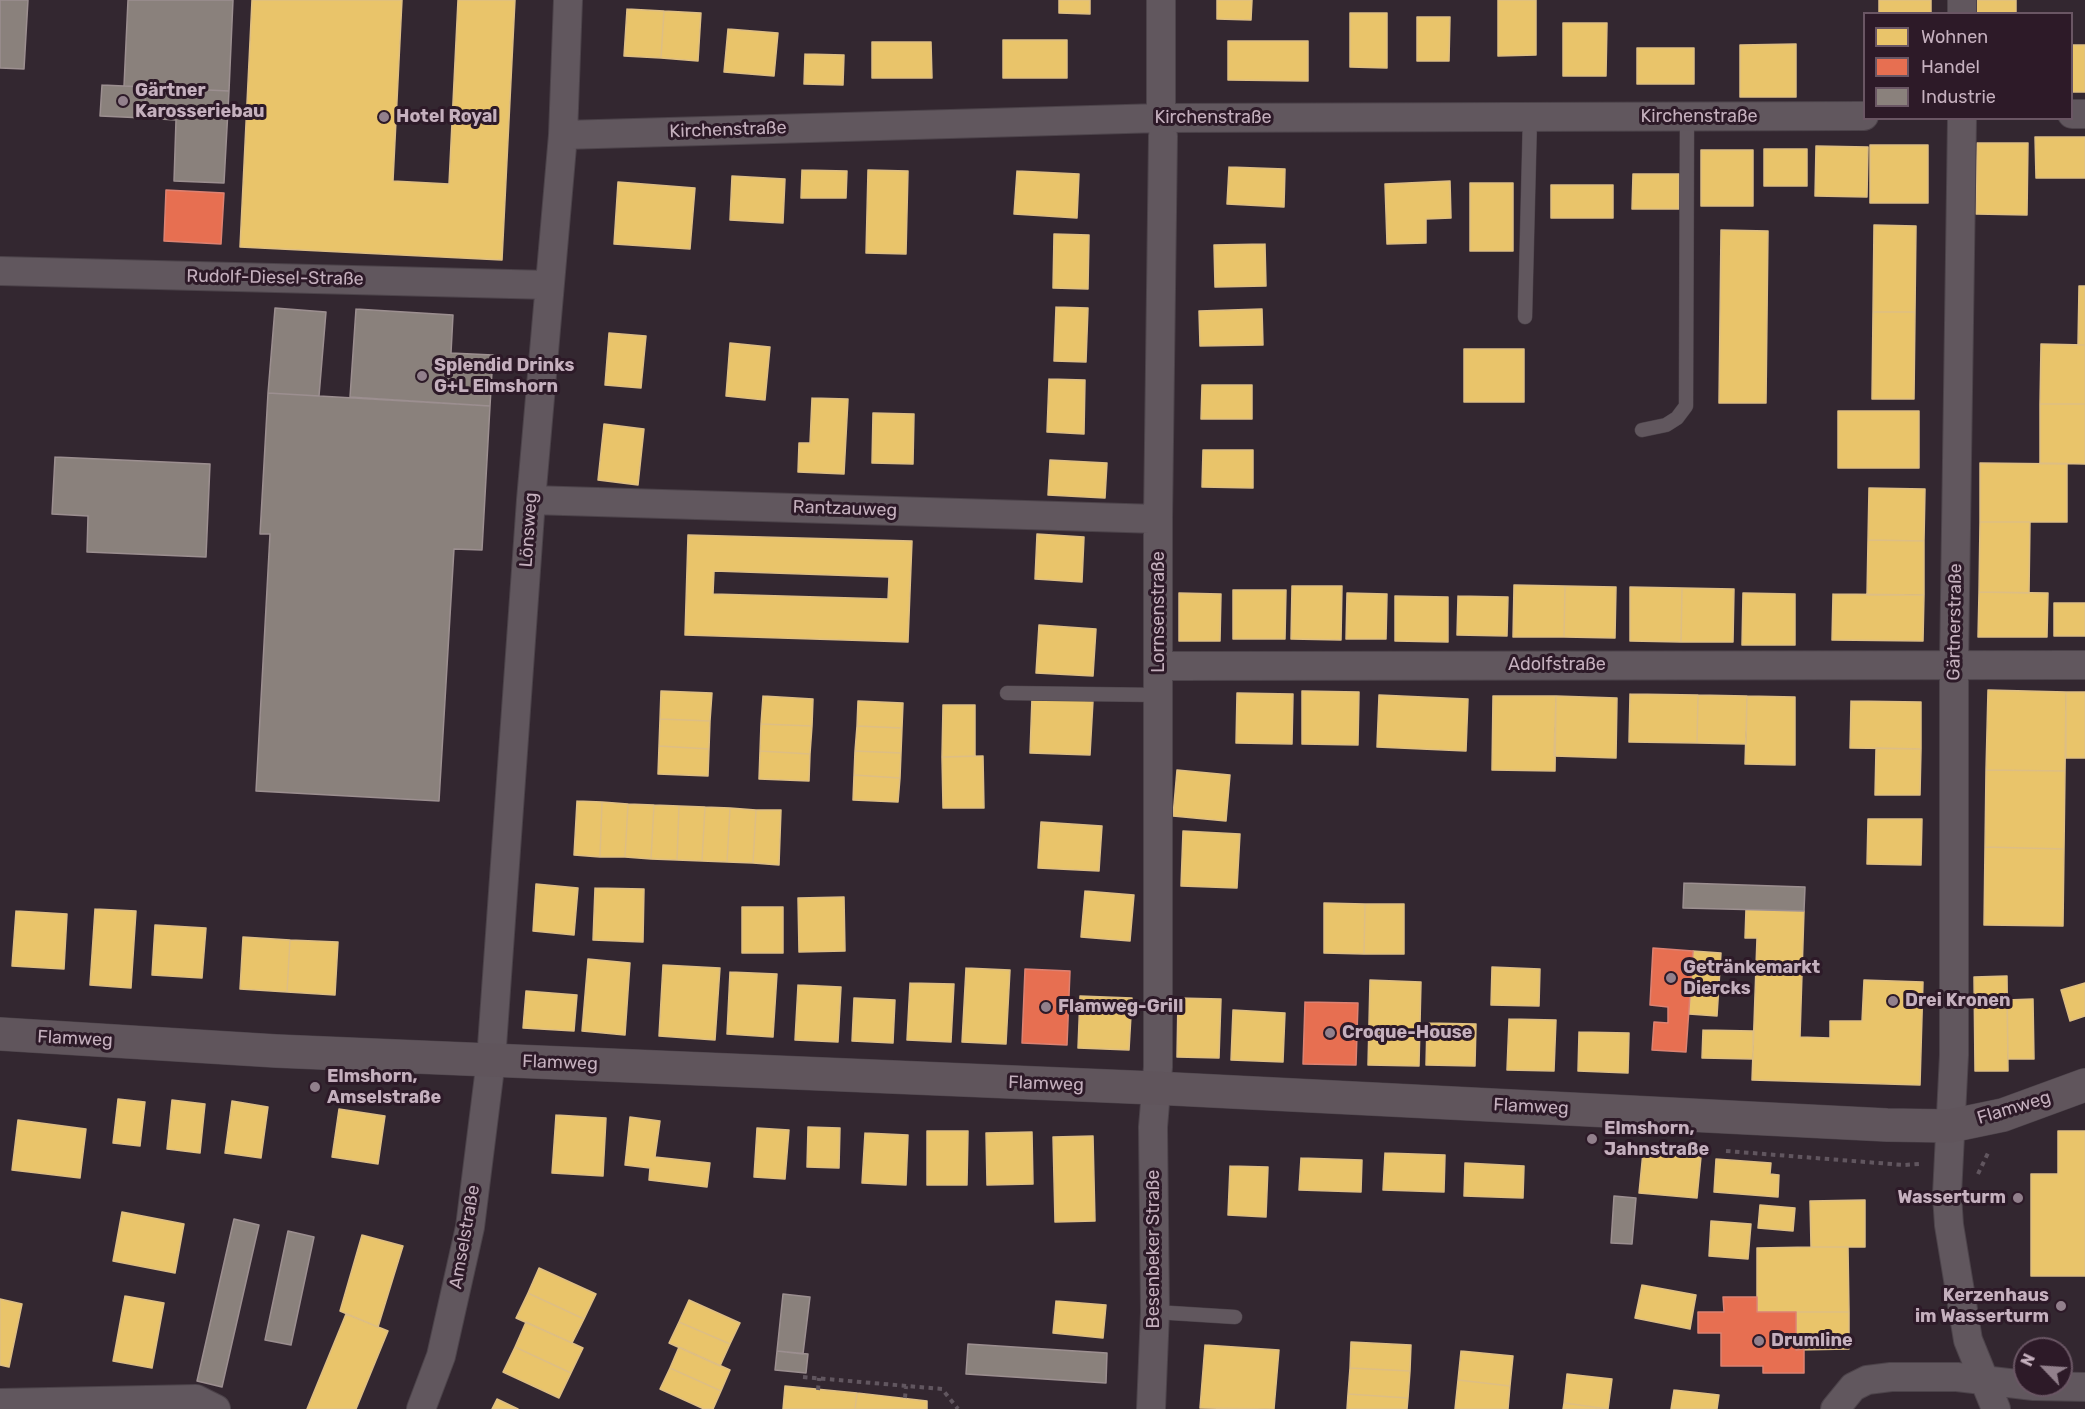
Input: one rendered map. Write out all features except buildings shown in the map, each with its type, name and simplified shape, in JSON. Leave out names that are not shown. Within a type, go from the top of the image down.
[{"type":"main road","name":"Flamweg","points":[[0,1034],[276,1051],[1155,1088],[1950,1126],[2003,1115],[2085,1085]]},
{"type":"street","name":"Lönsweg","points":[[491,1060],[531,500],[563,135],[568,0]]},
{"type":"street","name":"Lornsenstraße","points":[[1155,1088],[1158,1067],[1161,0]]},
{"type":"street","name":"Kirchenstraße","points":[[563,135],[1162,127],[1530,117],[1863,116]]},
{"type":"street","name":"Gärtnerstraße","points":[[1962,120],[1954,665],[1954,1055],[1947,1195],[1949,1225],[1968,1340],[1996,1409]]},
{"type":"street","name":"Rudolf-Diesel-Straße","points":[[0,271],[549,285]]},
{"type":"street","name":"Rantzauweg","points":[[531,500],[1158,519]]},
{"type":"street","name":"Adolfstraße","points":[[1160,666],[2085,665]]},
{"type":"street","name":"Amselstraße","points":[[421,1409],[441,1356],[470,1227],[491,1060]]},
{"type":"street","name":"Besenbeker Straße","points":[[1151,1409],[1155,1312],[1155,1088]]},
{"type":"street","points":[[1835,1409],[1853,1388],[1867,1380],[1891,1377],[1957,1377],[2034,1386],[2085,1387]]},
{"type":"street","points":[[0,1403],[196,1400],[216,1409]]},
{"type":"lane","points":[[1525,317],[1530,117]]},
{"type":"lane","points":[[1642,430],[1666,425],[1677,418],[1686,406],[1687,117]]},
{"type":"lane","points":[[1007,693],[1159,695]]},
{"type":"lane","points":[[1155,1312],[1235,1317]]},
{"type":"path","points":[[1889,1163],[1912,1164]]},
{"type":"path","points":[[803,1377],[942,1389],[958,1409]]},
{"type":"path","points":[[818,1390],[819,1378]]},
{"type":"path","points":[[904,1398],[906,1386]]},
{"type":"place","name":"Gärtner Karosseriebau","points":[[123,101]]},
{"type":"place","name":"Hotel Royal","points":[[384,117]]},
{"type":"place","name":"Splendid Drinks G+L Elmshorn","points":[[422,376]]},
{"type":"place","name":"Getränkemarkt Diercks","points":[[1671,978]]},
{"type":"place","name":"Drei Kronen","points":[[1893,1001]]},
{"type":"place","name":"Flamweg-Grill","points":[[1046,1007]]},
{"type":"place","name":"Croque-House","points":[[1330,1033]]},
{"type":"place","name":"Elmshorn, Amselstraße","points":[[315,1087]]},
{"type":"place","name":"Elmshorn, Jahnstraße","points":[[1592,1139]]},
{"type":"place","name":"Wasserturm","points":[[2018,1198]]},
{"type":"place","name":"Kerzenhaus im Wasserturm","points":[[2061,1306]]},
{"type":"place","name":"Drumline","points":[[1759,1341]]}]
